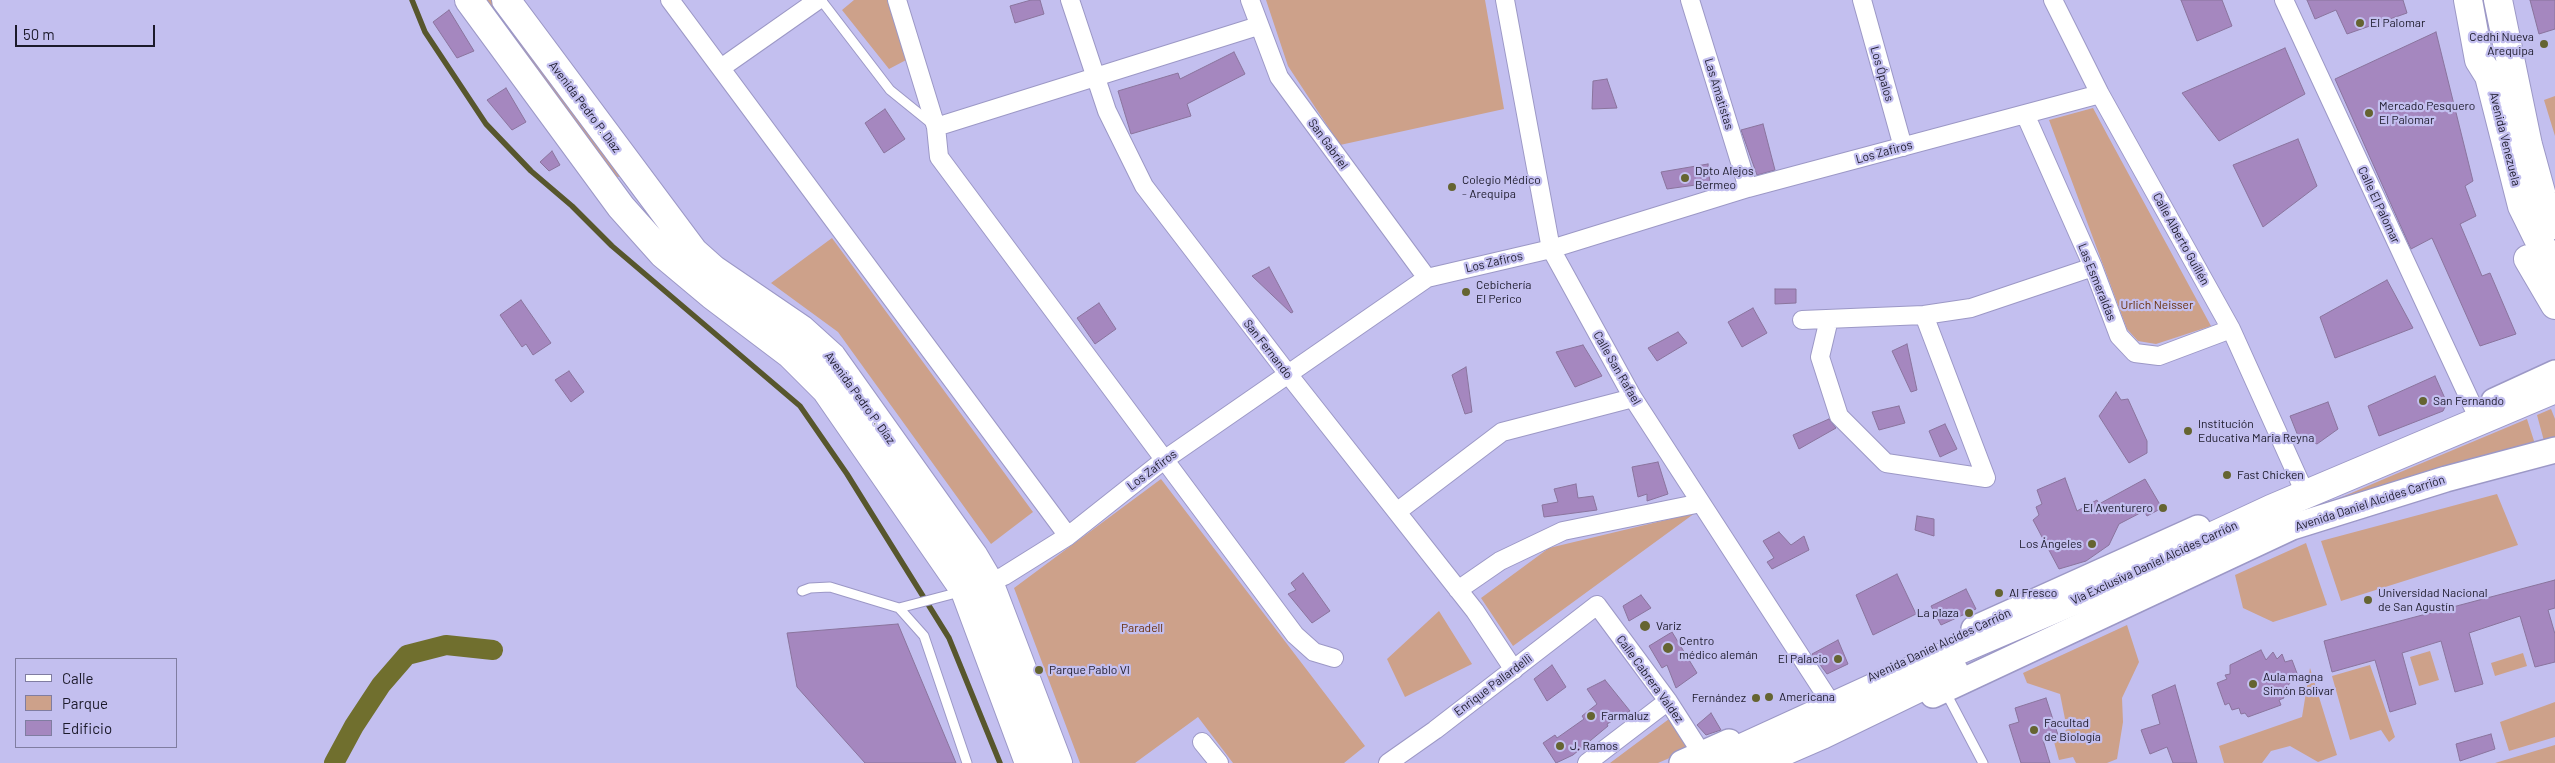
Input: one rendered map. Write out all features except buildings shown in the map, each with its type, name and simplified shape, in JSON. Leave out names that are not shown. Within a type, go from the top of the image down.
[{"type":"main road","name":"Avenida Pedro P. Díaz","points":[[469,0],[627,214],[680,270],[790,354],[826,390],[966,590],[1058,763]]},
{"type":"main road","name":"Avenida Pedro P. Díaz","points":[[506,0],[694,252],[713,269],[801,329],[832,357],[973,555],[966,590],[1026,758]]},
{"type":"main road","name":"Avenida Venezuela","points":[[2468,0],[2479,60],[2489,76],[2522,206],[2555,273]]},
{"type":"main road","name":"Avenida Venezuela","points":[[2498,0],[2528,145],[2542,196],[2555,225]]},
{"type":"main road","points":[[2510,54],[2526,86],[2555,170]]},
{"type":"main road","points":[[2479,60],[2479,87],[2487,138],[2501,193],[2525,254],[2555,305]]},
{"type":"main road","points":[[627,214],[652,197]]},
{"type":"main road","name":"Avenida Daniel Alcides Carrión","points":[[1698,760],[1827,696],[2300,482],[2487,417],[2555,373]]},
{"type":"main road","points":[[2487,417],[2555,389]]},
{"type":"main road","points":[[2487,417],[2555,400]]},
{"type":"main road","name":"Vía Exclusiva Daniel Alcides Carrión","points":[[1698,760],[2071,602],[2271,509],[2487,417]]},
{"type":"main road","name":"Vía Exclusiva Daniel Alcides Carrión","points":[[1757,763],[1822,735],[2075,611],[2275,519],[2487,417]]},
{"type":"main road","name":"Avenida Daniel Alcides Carrión","points":[[1783,763],[2292,527],[2446,479],[2555,450]]},
{"type":"street","points":[[670,0],[1068,536]]},
{"type":"street","points":[[720,68],[819,0]]},
{"type":"street","points":[[897,0],[936,127],[939,157],[1295,635],[1314,652],[1334,658]]},
{"type":"street","name":"San Fernando","points":[[1070,0],[1107,111],[1144,186],[1288,374],[1458,590],[1514,670]]},
{"type":"street","name":"San Gabriel","points":[[1250,0],[1258,26],[1279,77],[1426,278]]},
{"type":"street","name":"Calle San Rafael","points":[[1505,0],[1550,249],[1633,398],[1827,696]]},
{"type":"street","name":"Las Amatistas","points":[[1690,0],[1748,188]]},
{"type":"street","name":"Los Ópalos","points":[[1862,0],[1903,147]]},
{"type":"street","name":"Calle Alberto Guillén","points":[[2053,0],[2100,94],[2231,329],[2300,482]]},
{"type":"street","name":"Calle El Palomar","points":[[2284,0],[2487,417]]},
{"type":"street","points":[[936,127],[1258,26]]},
{"type":"street","name":"Los Zafiros","points":[[966,590],[1004,576],[1068,536],[1164,460],[1426,278],[1550,249],[1748,188],[2100,94]]},
{"type":"street","name":"Las Esmeraldas","points":[[2025,114],[2093,267],[2119,336],[2135,353],[2159,356],[2231,329]]},
{"type":"street","points":[[1802,320],[1924,315],[1971,308],[2093,267]]},
{"type":"street","points":[[1829,318],[1820,357],[1839,416],[1886,463],[1986,478],[1924,315]]},
{"type":"street","points":[[1398,512],[1502,432],[1633,398]]},
{"type":"street","points":[[1458,590],[1500,561],[1563,531],[1701,504]]},
{"type":"street","name":"Calle Cabrera Valdez","points":[[1597,605],[1668,701],[1698,760]]},
{"type":"street","name":"Enrique Pallardelli","points":[[1388,763],[1514,670],[1597,605]]},
{"type":"street","points":[[1587,763],[1668,701]]},
{"type":"street","points":[[1202,742],[1219,763]]},
{"type":"lane","points":[[819,0],[890,90],[936,127]]},
{"type":"lane","points":[[802,591],[810,588],[830,587],[847,590],[899,608],[924,636],[967,763]]},
{"type":"lane","points":[[899,608],[966,590]]},
{"type":"lane","points":[[1944,689],[1983,763]]},
{"type":"green space","points":[[480,0],[495,0],[624,174],[620,177],[608,176]]},
{"type":"green space","points":[[854,0],[890,0],[908,59],[889,69],[842,10]]},
{"type":"green space","points":[[1266,0],[1485,0],[1504,109],[1340,145],[1288,66]]},
{"type":"green space","points":[[2555,96],[2555,136],[2544,100]]},
{"type":"green space","name":"Urlich Neisser","points":[[2093,108],[2211,326],[2156,344],[2138,341],[2127,329],[2049,120]]},
{"type":"green space","points":[[832,238],[1033,512],[991,544],[838,332],[771,283]]},
{"type":"green space","points":[[2551,409],[2555,419],[2555,439],[2544,441],[2537,415]]},
{"type":"green space","points":[[2527,419],[2535,444],[2314,509],[2391,476]]},
{"type":"green space","name":"Paradell","points":[[1161,479],[1365,746],[1344,763],[1233,763],[1198,717],[1135,763],[1080,763],[1014,588]]},
{"type":"green space","points":[[2497,494],[2518,545],[2341,601],[2321,541]]},
{"type":"green space","points":[[1695,513],[1513,646],[1481,598],[1549,548]]},
{"type":"green space","points":[[2306,543],[2327,605],[2273,622],[2243,608],[2235,575]]},
{"type":"green space","points":[[1439,611],[1472,664],[1405,697],[1387,659]]},
{"type":"green space","points":[[2127,625],[2139,662],[2122,698],[2123,722],[2117,759],[2107,763],[2076,763],[2073,757],[2059,760],[2054,742],[2067,729],[2060,694],[2027,683],[2023,673]]},
{"type":"green space","points":[[2430,651],[2439,680],[2419,686],[2410,657]]},
{"type":"green space","points":[[2523,653],[2527,666],[2495,676],[2491,663]]},
{"type":"green space","points":[[2370,665],[2395,737],[2389,742],[2381,730],[2350,740],[2332,676]]},
{"type":"green space","points":[[2310,668],[2337,755],[2318,762],[2290,746],[2271,751],[2262,763],[2224,763],[2219,746],[2302,717]]},
{"type":"green space","points":[[2555,702],[2555,737],[2509,751],[2500,722]]},
{"type":"green space","points":[[1669,719],[1688,745],[1681,753],[1658,763],[1610,763]]},
{"type":"green space","points":[[2555,745],[2555,763],[2495,763]]},
{"type":"waterway","points":[[412,0],[425,32],[486,124],[531,171],[572,206],[612,246],[800,406],[847,474],[949,638],[1000,763]]},
{"type":"waterway","points":[[334,763],[354,726],[381,685],[407,655],[446,645],[493,650]]},
{"type":"place","name":"El Palomar","points":[[2360,23]]},
{"type":"place","name":"Cedhi Nueva Arequipa","points":[[2544,44]]},
{"type":"place","name":"Mercado Pesquero El Palomar","points":[[2369,113]]},
{"type":"place","name":"Dpto Alejos Bermeo","points":[[1685,178]]},
{"type":"place","name":"Colegio Médico - Arequipa","points":[[1452,187]]},
{"type":"place","name":"Cebichería El Perico","points":[[1466,292]]},
{"type":"place","name":"San Fernando","points":[[2423,401]]},
{"type":"place","name":"Institución Educativa Maria Reyna","points":[[2188,431]]},
{"type":"place","name":"Fast Chicken","points":[[2227,475]]},
{"type":"place","name":"El Aventurero","points":[[2163,508]]},
{"type":"place","name":"Los Ángeles","points":[[2092,544]]},
{"type":"place","name":"Al Fresco","points":[[1999,593]]},
{"type":"place","name":"Universidad Nacional de San Agustín","points":[[2368,600]]},
{"type":"place","name":"La plaza","points":[[1969,613]]},
{"type":"place","name":"Variz","points":[[1645,626]]},
{"type":"place","name":"Centro médico alemán","points":[[1668,648]]},
{"type":"place","name":"El Palacio","points":[[1838,659]]},
{"type":"place","name":"Parque Pablo VI","points":[[1039,670]]},
{"type":"place","name":"Aula magna Simón Bolivar","points":[[2253,684]]},
{"type":"place","name":"Americana","points":[[1769,697]]},
{"type":"place","name":"Fernández","points":[[1756,698]]},
{"type":"place","name":"Farmaluz","points":[[1591,716]]},
{"type":"place","name":"Facultad de Biología","points":[[2034,730]]},
{"type":"place","name":"J. Ramos","points":[[1560,746]]}]
